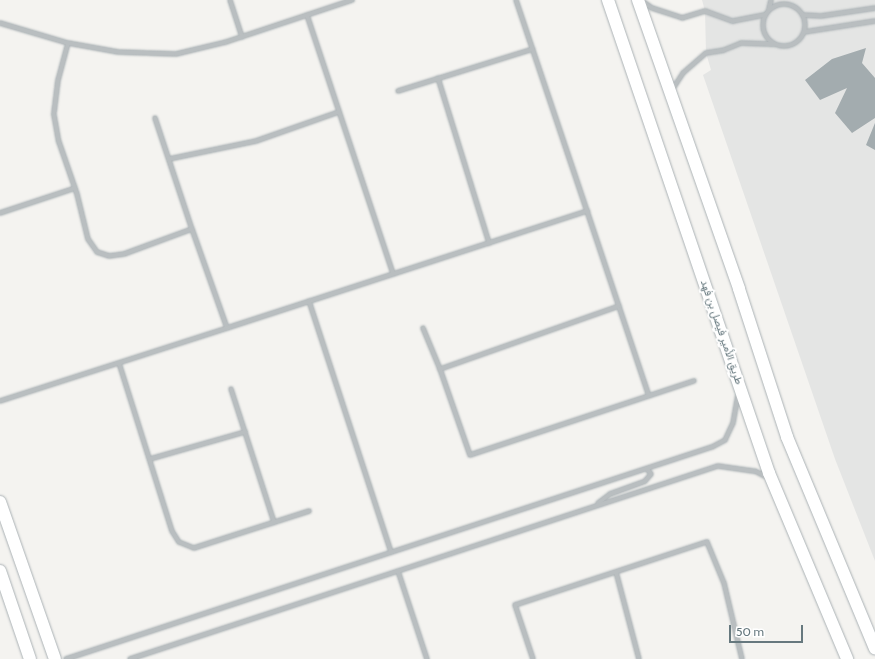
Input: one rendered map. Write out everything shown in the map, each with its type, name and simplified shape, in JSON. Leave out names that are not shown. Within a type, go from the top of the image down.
[{"type":"main road","name":"طريق الأمير فيصل بن فهد","points":[[608,0],[773,481],[847,659]]},
{"type":"main road","points":[[640,0],[787,437],[875,648]]},
{"type":"main road","points":[[0,502],[55,659]]},
{"type":"main road","points":[[0,571],[30,659]]},
{"type":"street","points":[[230,0],[242,36]]},
{"type":"street","points":[[0,23],[68,43],[118,52],[176,54],[242,36],[352,0]]},
{"type":"street","points":[[516,0],[649,396]]},
{"type":"street","points":[[640,0],[652,8],[682,18],[705,11],[733,20],[765,15]]},
{"type":"street","points":[[771,0],[769,9],[762,21],[764,34],[774,44]]},
{"type":"street","points":[[788,0],[791,5],[803,15],[821,16],[875,8]]},
{"type":"street","points":[[769,9],[781,3],[791,5]]},
{"type":"street","points":[[307,15],[393,274]]},
{"type":"street","points":[[670,92],[683,73],[706,53],[724,50],[741,44],[774,44],[788,46],[801,38],[804,32],[803,15]]},
{"type":"street","points":[[804,32],[875,21]]},
{"type":"street","points":[[68,43],[58,80],[54,115],[59,142],[75,188],[88,239],[97,252],[109,256],[124,254],[192,229]]},
{"type":"street","points":[[398,91],[533,49]]},
{"type":"street","points":[[438,78],[489,243]]},
{"type":"street","points":[[169,159],[256,140],[339,112]]},
{"type":"street","points":[[155,118],[227,328]]},
{"type":"street","points":[[0,213],[75,188]]},
{"type":"street","points":[[0,401],[587,211]]},
{"type":"street","points":[[309,301],[391,552]]},
{"type":"street","points":[[440,369],[619,306]]},
{"type":"street","points":[[422,328],[440,369],[470,455],[694,381]]},
{"type":"street","points":[[119,363],[172,531],[179,542],[185,546],[194,548],[309,511]]},
{"type":"street","points":[[66,659],[712,447],[725,440],[733,423],[740,384]]},
{"type":"street","points":[[231,389],[274,522]]},
{"type":"street","points":[[150,459],[245,432]]},
{"type":"street","points":[[130,659],[718,466],[755,471],[773,481]]},
{"type":"street","points":[[595,506],[610,494],[645,481],[651,474],[647,469]]},
{"type":"street","points":[[533,659],[515,605],[707,542],[724,583],[742,659]]},
{"type":"street","points":[[398,571],[427,659]]},
{"type":"street","points":[[616,572],[639,659]]},
{"type":"shaded area","points":[[702,0],[875,0],[875,561],[835,459],[703,75],[711,70],[706,53],[705,11]]},
{"type":"building","points":[[866,48],[862,63],[875,78],[875,118],[852,133],[835,113],[847,88],[820,100],[805,80],[832,59]]},
{"type":"building","points":[[875,123],[875,150],[866,145]]}]
